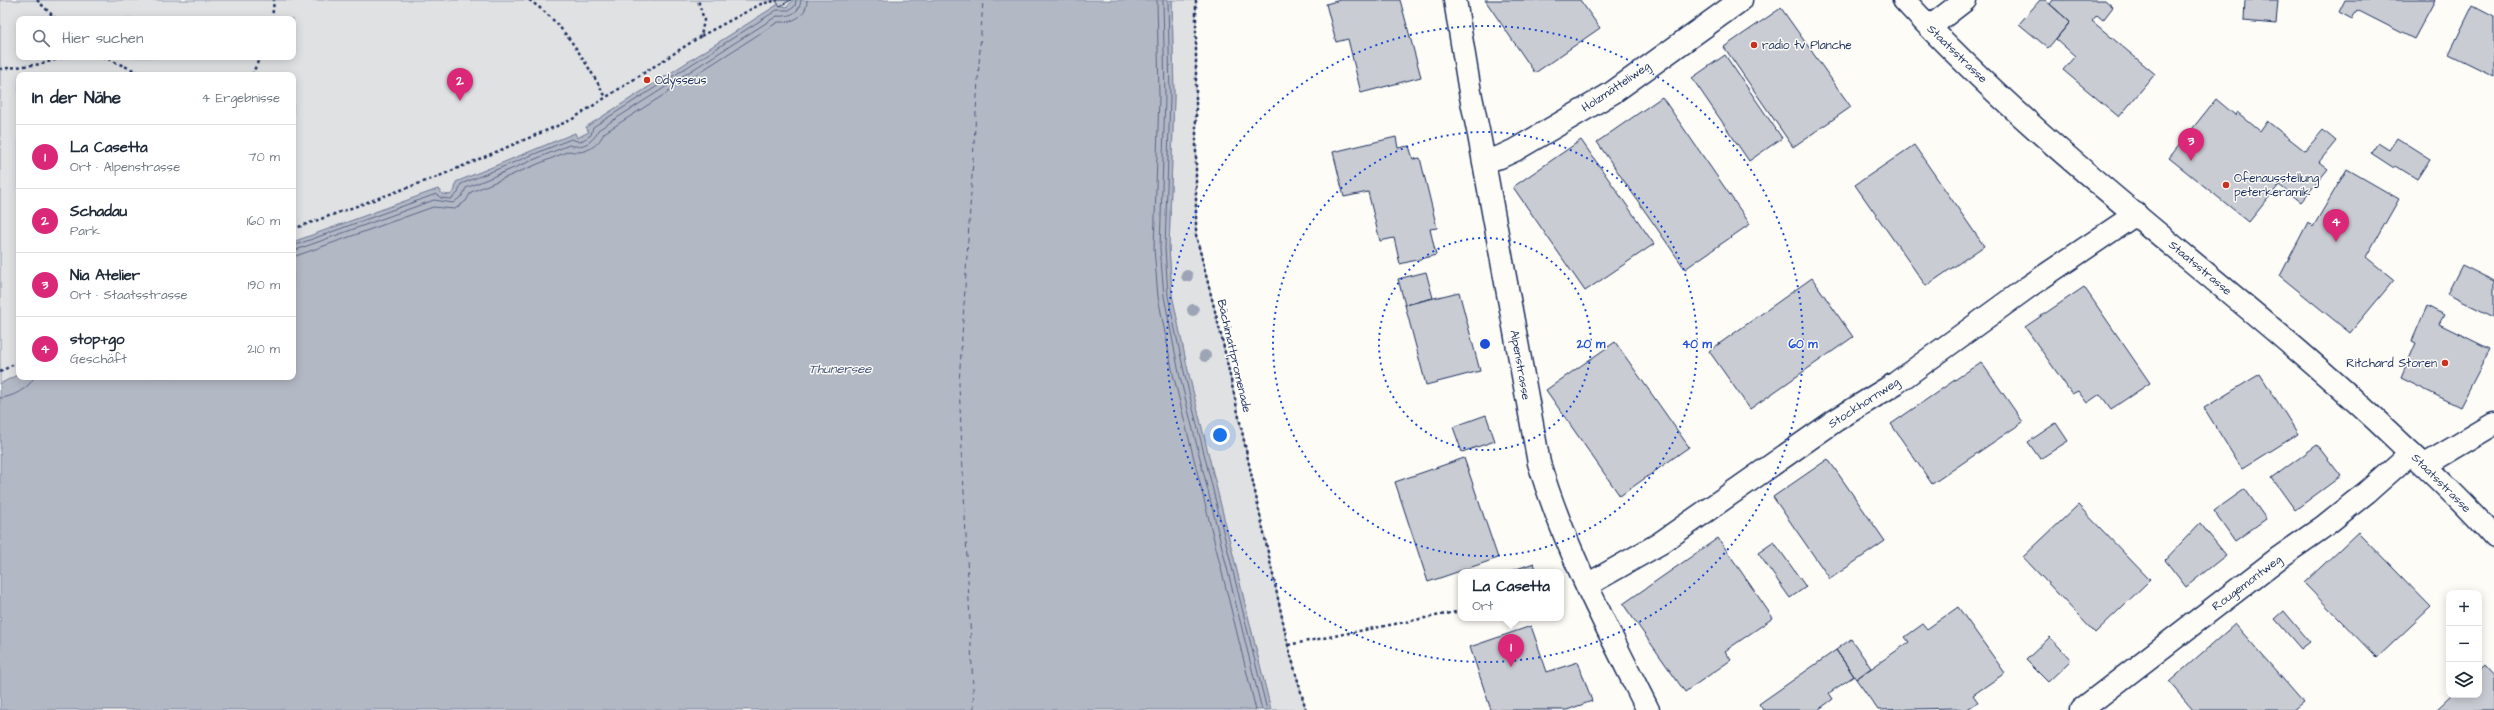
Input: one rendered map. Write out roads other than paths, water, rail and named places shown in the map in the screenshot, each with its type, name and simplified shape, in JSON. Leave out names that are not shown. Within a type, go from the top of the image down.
[{"type":"street","name":"Alpenstrasse","points":[[1455,0],[1470,92],[1539,463],[1552,505],[1587,585],[1648,710]]},
{"type":"street","name":"Holzmätteliweg","points":[[1484,161],[1515,150],[1612,93],[1741,0]]},
{"type":"street","name":"Staatsstrasse","points":[[1904,0],[2003,99],[2136,214],[2334,381],[2418,459],[2494,537]]},
{"type":"street","points":[[1930,27],[1965,0]]},
{"type":"street","name":"Stockhornweg","points":[[1587,585],[1659,544],[1836,420],[1896,383],[2028,287],[2136,214]]},
{"type":"street","name":"Rougemontweg","points":[[2081,710],[2280,558],[2418,459],[2494,424]]},
{"type":"water","name":"Thunersee","points":[[793,0],[1172,0],[1174,97],[1169,248],[1172,295],[1188,371],[1271,710],[0,710],[0,384],[16,376],[16,380],[296,380],[296,241],[438,189],[442,194],[450,195],[455,190],[456,182],[575,133],[577,138],[589,132],[586,127],[777,5],[787,7]]},
{"type":"place","name":"radio tv Planche","points":[[1754,45]]},
{"type":"place","name":"Odysseus","points":[[647,80]]},
{"type":"place","name":"Schadau","points":[[460,101]]},
{"type":"place","name":"Nia Atelier","points":[[2191,161]]},
{"type":"place","name":"Ofenausstellung peterkeramik","points":[[2226,185]]},
{"type":"place","name":"stop+go","points":[[2336,242]]},
{"type":"place","name":"Ritchard Storen","points":[[2445,363]]},
{"type":"place","name":"La Casetta","points":[[1511,667]]}]
